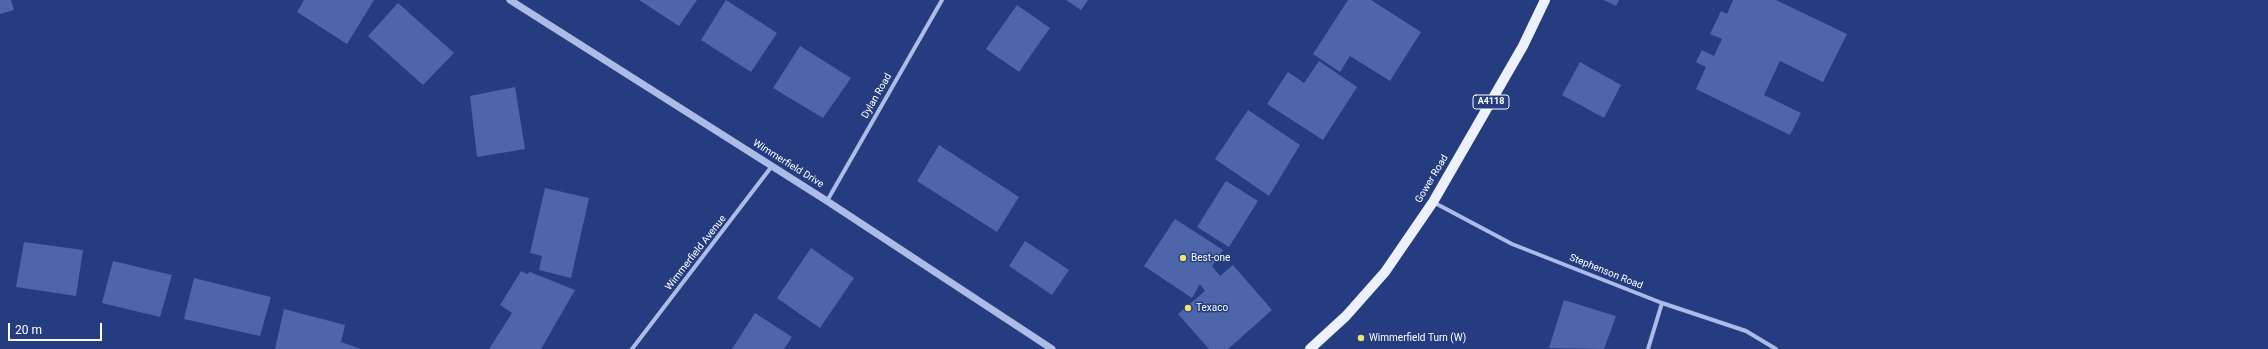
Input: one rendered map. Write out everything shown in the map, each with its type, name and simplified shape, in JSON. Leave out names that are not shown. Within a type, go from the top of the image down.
[{"type":"main road","name":"Gower Road","points":[[1310,349],[1346,316],[1385,272],[1433,202],[1523,46],[1545,0]]},
{"type":"street","name":"Wimmerfield Drive","points":[[510,0],[828,201],[1052,349]]},
{"type":"street","name":"Dylan Road","points":[[828,201],[942,0]]},
{"type":"street","name":"Wimmerfield Avenue","points":[[632,349],[772,166]]},
{"type":"street","name":"Stephenson Road","points":[[1433,202],[1512,244],[1662,303],[1746,331],[1776,349]]},
{"type":"street","points":[[1648,349],[1662,303]]},
{"type":"building","points":[[0,0],[11,0],[14,10],[0,14]]},
{"type":"building","points":[[304,0],[374,0],[347,44],[297,12]]},
{"type":"building","points":[[639,0],[697,0],[679,26]]},
{"type":"building","points":[[726,0],[777,33],[751,72],[701,40]]},
{"type":"building","points":[[1066,0],[1088,0],[1081,10]]},
{"type":"building","points":[[1348,0],[1371,0],[1421,32],[1390,81],[1350,56],[1340,72],[1313,54]]},
{"type":"building","points":[[1604,0],[1619,0],[1616,6]]},
{"type":"building","points":[[1733,0],[1776,0],[1847,34],[1823,82],[1780,61],[1764,95],[1801,113],[1790,135],[1696,89],[1706,67],[1696,62],[1702,50],[1714,56],[1722,39],[1710,34],[1721,11],[1727,14]]},
{"type":"building","points":[[398,3],[454,53],[423,85],[368,36]]},
{"type":"building","points":[[1017,5],[1050,28],[1019,72],[986,49]]},
{"type":"building","points":[[800,46],[851,78],[823,118],[773,88]]},
{"type":"building","points":[[1319,61],[1357,87],[1323,140],[1267,104],[1288,72],[1304,83]]},
{"type":"building","points":[[1580,62],[1621,85],[1604,118],[1562,95]]},
{"type":"building","points":[[515,87],[525,149],[477,157],[470,96]]},
{"type":"building","points":[[1248,110],[1300,145],[1269,196],[1215,159]]},
{"type":"building","points":[[939,145],[1019,197],[997,232],[917,181]]},
{"type":"building","points":[[1226,181],[1258,201],[1229,247],[1197,227]]},
{"type":"building","points":[[545,188],[589,198],[571,278],[539,270],[542,256],[530,253]]},
{"type":"building","points":[[1175,219],[1223,250],[1212,266],[1220,276],[1233,265],[1272,310],[1228,349],[1209,349],[1178,314],[1205,291],[1200,284],[1192,298],[1144,266]]},
{"type":"building","points":[[1025,241],[1069,270],[1052,295],[1009,266]]},
{"type":"building","points":[[24,242],[83,250],[76,296],[16,287]]},
{"type":"building","points":[[811,248],[854,278],[820,328],[777,298]]},
{"type":"building","points":[[113,261],[172,275],[160,317],[102,303]]},
{"type":"building","points":[[521,271],[527,274],[530,272],[575,290],[541,349],[489,349],[512,313],[500,305]]},
{"type":"building","points":[[194,278],[271,297],[260,336],[184,319]]},
{"type":"building","points":[[1564,300],[1616,316],[1604,349],[1549,348]]},
{"type":"building","points":[[284,309],[345,325],[341,342],[361,349],[275,349]]},
{"type":"building","points":[[755,313],[792,337],[784,349],[732,349]]},
{"type":"place","name":"Best-one","points":[[1183,258]]},
{"type":"place","name":"Texaco","points":[[1188,308]]},
{"type":"place","name":"Wimmerfield Turn (W)","points":[[1361,338]]}]
